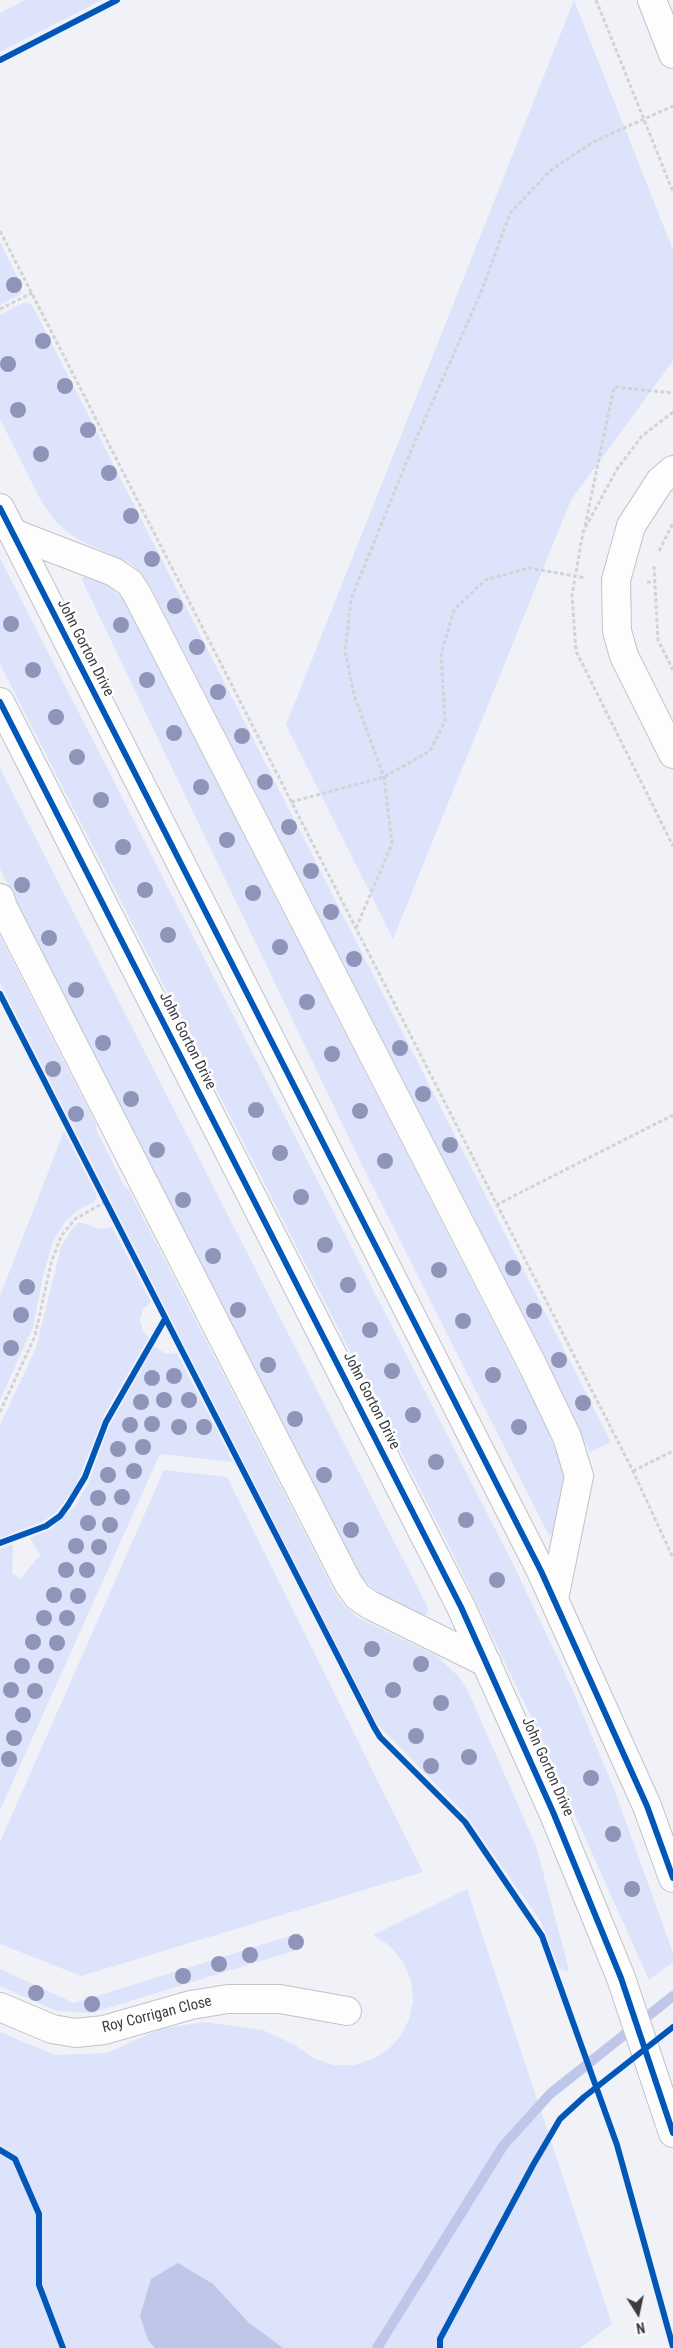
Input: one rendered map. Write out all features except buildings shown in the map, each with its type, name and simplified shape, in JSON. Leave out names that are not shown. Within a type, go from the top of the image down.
[{"type":"main road","points":[[652,0],[673,54]]},
{"type":"main road","points":[[673,470],[660,481],[631,526],[616,580],[618,630],[624,656],[673,754]]},
{"type":"main road","name":"John Gorton Drive","points":[[0,508],[554,1599],[647,1806],[673,1878]]},
{"type":"main road","points":[[13,533],[114,572],[130,583],[137,594],[533,1366],[567,1437],[579,1476],[554,1599]]},
{"type":"main road","name":"John Gorton Drive","points":[[0,702],[462,1607],[553,1812],[621,1978],[673,2133]]},
{"type":"main road","points":[[0,898],[7,916],[348,1583],[357,1596],[370,1605],[487,1663]]},
{"type":"main road","name":"Roy Corrigan Close","points":[[0,2007],[52,2029],[76,2033],[104,2030],[191,2005],[228,1999],[280,1999],[347,2011]]},
{"type":"path","points":[[596,0],[673,192]]},
{"type":"path","points":[[356,929],[392,844],[384,777],[355,698],[345,652],[352,599],[415,440],[480,295],[510,213],[551,170],[593,142],[673,106]]},
{"type":"path","points":[[0,231],[633,1471],[673,1558]]},
{"type":"path","points":[[0,309],[32,293]]},
{"type":"path","points":[[584,532],[614,387],[673,392]]},
{"type":"path","points":[[658,552],[673,522]]},
{"type":"path","points":[[654,560],[658,640],[673,670]]},
{"type":"path","points":[[291,802],[384,777],[430,751],[445,721],[441,654],[454,610],[485,580],[529,568],[575,577],[655,582]]},
{"type":"path","points":[[496,1205],[673,1115]]},
{"type":"path","points":[[101,1193],[110,1210]]},
{"type":"path","points":[[0,1412],[35,1336],[51,1263],[61,1236],[75,1219],[106,1202]]},
{"type":"path","points":[[633,1471],[673,1451]]},
{"type":"shaded area","points":[[25,0],[102,0],[0,52],[0,13]]},
{"type":"shaded area","points":[[574,0],[673,250],[673,361],[571,500],[393,939],[286,725]]},
{"type":"shaded area","points":[[0,242],[22,286],[21,294],[0,305]]},
{"type":"shaded area","points":[[25,302],[32,305],[611,1442],[590,1452],[151,588],[140,572],[130,563],[79,540],[66,531],[56,522],[40,499],[0,419],[0,315]]},
{"type":"shaded area","points":[[0,558],[513,1564],[571,1686],[614,1789],[673,1953],[673,1962],[649,1980],[530,1715],[449,1546],[0,664]]},
{"type":"shaded area","points":[[86,577],[110,586],[124,600],[541,1416],[563,1468],[563,1483],[554,1535],[549,1535],[544,1526],[361,1163],[83,582],[82,578]]},
{"type":"shaded area","points":[[0,768],[428,1608],[427,1615],[421,1614],[380,1594],[361,1578],[0,869]]},
{"type":"shaded area","points":[[0,936],[96,1124],[96,1129],[124,1186],[129,1190],[335,1593],[344,1606],[359,1618],[437,1656],[458,1676],[468,1691],[536,1846],[569,1970],[565,1971],[559,1968],[541,1922],[465,1814],[377,1724],[0,983]]},
{"type":"shaded area","points":[[64,1131],[97,1196],[95,1201],[77,1211],[65,1222],[53,1241],[43,1276],[33,1327],[0,1400],[0,1296]]},
{"type":"shaded area","points":[[79,1222],[100,1229],[112,1227],[151,1302],[143,1309],[140,1320],[143,1331],[149,1337],[105,1413],[75,1488],[55,1513],[44,1521],[0,1538],[0,1425],[36,1348],[61,1247],[71,1230]]},
{"type":"shaded area","points":[[154,1346],[166,1354],[177,1353],[233,1462],[160,1454],[0,1810],[0,1549],[13,1544],[12,1573],[20,1579],[40,1555],[30,1538],[51,1529],[76,1505],[88,1484],[108,1429]]},
{"type":"shaded area","points":[[164,1470],[227,1477],[423,1872],[81,1976],[0,1944],[0,1842]]},
{"type":"shaded area","points":[[467,1889],[612,2324],[580,2348],[0,2348],[0,2032],[55,2055],[107,2053],[160,2029],[204,2022],[263,2030],[295,2045],[313,2058],[334,2065],[354,2065],[373,2059],[389,2049],[401,2035],[409,2019],[413,2001],[411,1980],[403,1962],[390,1946],[373,1935]]},
{"type":"shaded area","points":[[300,1933],[303,1948],[91,2013],[57,2011],[0,1986],[0,1969],[74,2003]]},
{"type":"shaded area","points":[[178,2263],[213,2284],[248,2322],[283,2348],[155,2348],[148,2340],[140,2316],[151,2279]]},
{"type":"waterway","points":[[377,2348],[503,2146],[550,2094],[673,1996]]},
{"type":"cycle path","points":[[0,60],[117,0]]},
{"type":"cycle path","points":[[0,508],[541,1571],[647,1806],[673,1878]]},
{"type":"cycle path","points":[[0,702],[461,1607],[553,1812],[621,1978],[673,2133]]},
{"type":"cycle path","points":[[0,994],[374,1727],[380,1737],[465,1822],[542,1936],[617,2145],[673,2347]]},
{"type":"cycle path","points":[[0,1543],[46,1526],[60,1516],[85,1477],[106,1422],[165,1319]]},
{"type":"cycle path","points":[[440,2348],[440,2339],[533,2165],[560,2119],[584,2097],[673,2027]]},
{"type":"cycle path","points":[[0,2150],[15,2159],[39,2214],[39,2285],[63,2348]]}]
